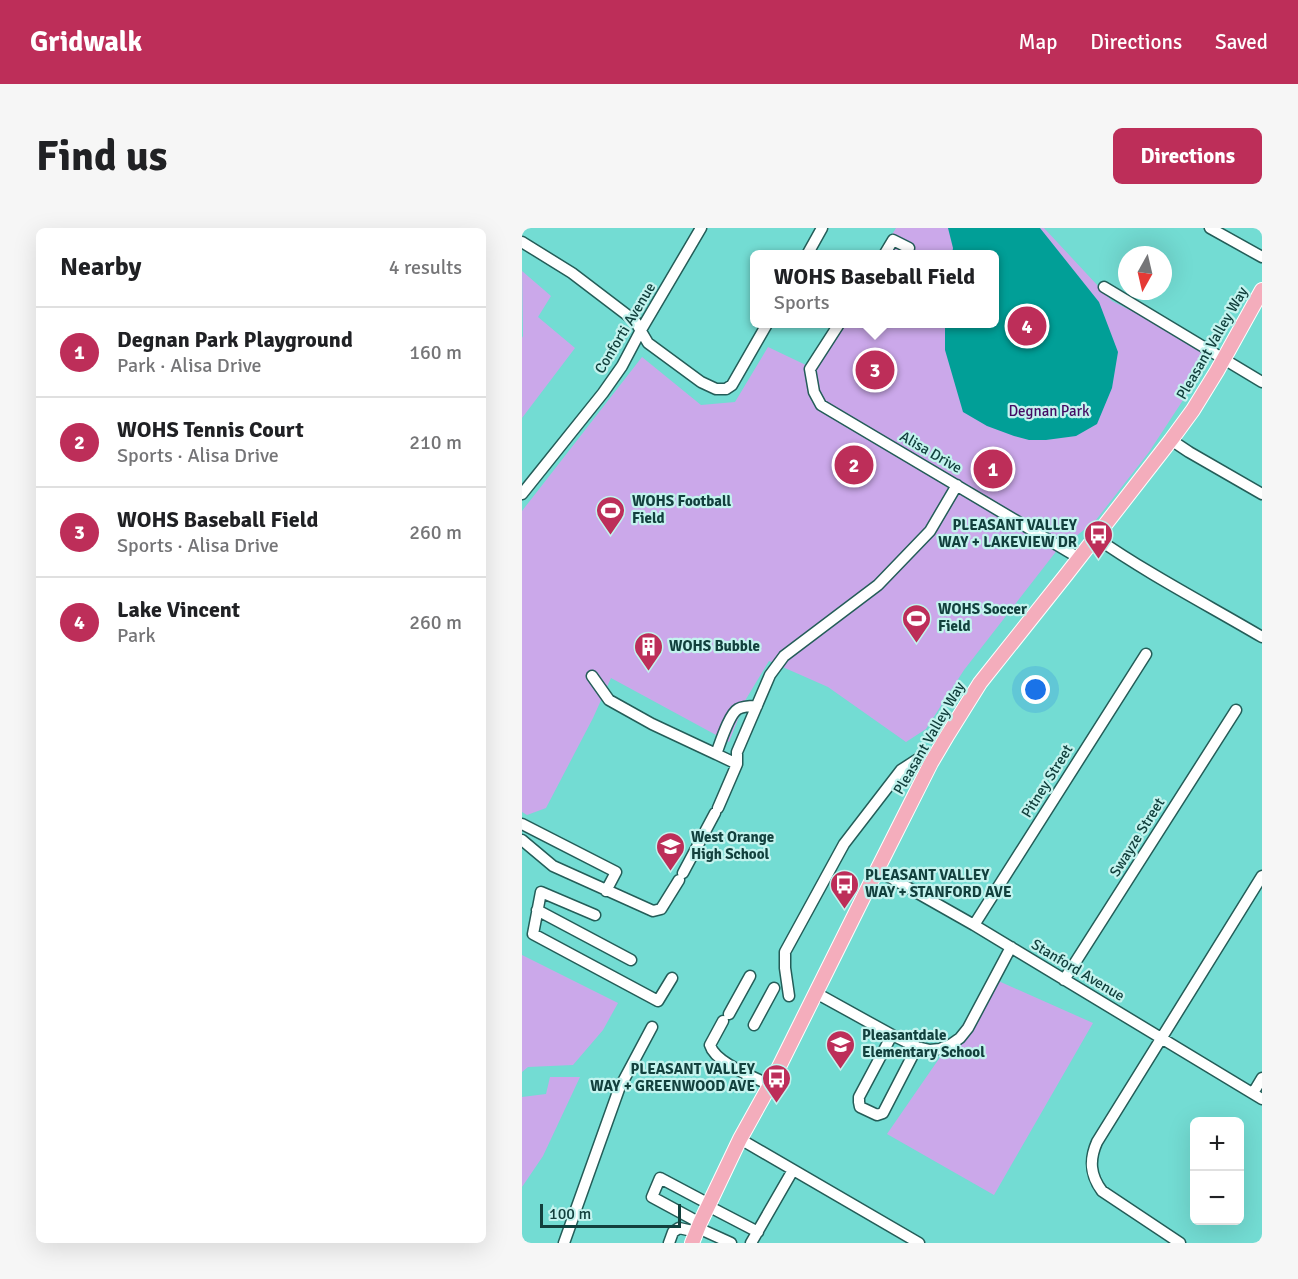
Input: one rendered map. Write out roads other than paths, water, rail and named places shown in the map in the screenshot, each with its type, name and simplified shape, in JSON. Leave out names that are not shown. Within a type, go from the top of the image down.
[{"type":"main road","name":"Pleasant Valley Way","points":[[697,1232],[740,1139],[770,1085],[931,763],[980,683],[1193,410],[1262,290]]},
{"type":"street","name":"Conforti Avenue","points":[[522,494],[622,366],[701,228]]},
{"type":"street","points":[[810,250],[822,228]]},
{"type":"street","points":[[1210,228],[1262,257]]},
{"type":"street","points":[[887,250],[893,240],[909,248]]},
{"type":"street","points":[[522,242],[572,273],[635,321],[648,343],[700,382],[716,389],[726,389],[732,385],[765,328]]},
{"type":"street","points":[[1104,286],[1262,382]]},
{"type":"street","name":"Alisa Drive","points":[[836,328],[810,369],[814,392],[821,405],[1079,558]]},
{"type":"street","points":[[1171,440],[1262,494]]},
{"type":"street","points":[[522,840],[553,866],[653,911],[661,909],[681,877],[716,810],[737,764],[737,752],[770,675],[784,656],[878,585],[930,531],[957,485]]},
{"type":"street","points":[[1095,537],[1262,637]]},
{"type":"street","name":"Pitney Street","points":[[974,925],[1146,654]]},
{"type":"street","points":[[592,676],[609,700],[652,724],[737,764]]},
{"type":"street","points":[[717,754],[735,711],[740,708],[757,706]]},
{"type":"street","name":"Swayze Street","points":[[1064,980],[1236,710]]},
{"type":"street","points":[[789,996],[785,952],[844,844],[901,770],[918,759],[931,763]]},
{"type":"street","points":[[522,824],[616,872],[606,891]]},
{"type":"street","name":"Stanford Avenue","points":[[876,870],[974,925],[1257,1096]]},
{"type":"street","points":[[1180,1243],[1102,1191],[1093,1177],[1091,1168],[1093,1151],[1262,876]]},
{"type":"street","points":[[595,915],[541,892],[532,934],[658,1001],[672,978]]},
{"type":"street","points":[[537,910],[631,960]]},
{"type":"street","points":[[816,993],[917,1047],[930,1050],[940,1049],[960,1038],[968,1028],[1011,947]]},
{"type":"street","points":[[750,976],[710,1045],[712,1051],[725,1062],[770,1085]]},
{"type":"street","points":[[754,1025],[774,988]]},
{"type":"street","points":[[564,1243],[619,1089],[652,1027]]},
{"type":"street","points":[[892,1035],[859,1097],[860,1107],[877,1115],[883,1113],[917,1047]]},
{"type":"street","points":[[1257,1096],[1262,1078]]},
{"type":"street","points":[[740,1139],[919,1243]]},
{"type":"street","points":[[751,1243],[793,1170]]},
{"type":"street","points":[[697,1232],[652,1197],[660,1178],[758,1232]]},
{"type":"street","points":[[669,1243],[673,1232],[679,1228],[731,1243]]},
{"type":"water","points":[[948,228],[1040,228],[1099,302],[1118,352],[1112,388],[1097,424],[1076,436],[1029,440],[987,426],[963,412],[945,350],[945,328],[999,328],[999,250],[953,250]]},
{"type":"place","name":"Lake Vincent","points":[[1027,326]]},
{"type":"place","name":"WOHS Baseball Field","points":[[875,370]]},
{"type":"place","name":"WOHS Tennis Court","points":[[854,465]]},
{"type":"place","name":"Degnan Park Playground","points":[[993,469]]},
{"type":"place","name":"WOHS Football Field","points":[[611,536]]},
{"type":"place","name":"PLEASANT VALLEY WAY + LAKEVIEW DR","points":[[1098,560]]},
{"type":"place","name":"WOHS Soccer Field","points":[[917,644]]},
{"type":"place","name":"WOHS Bubble","points":[[648,672]]},
{"type":"place","name":"West Orange High School","points":[[670,872]]},
{"type":"place","name":"PLEASANT VALLEY WAY + STANFORD AVE","points":[[844,910]]},
{"type":"place","name":"Pleasantdale Elementary School","points":[[841,1070]]},
{"type":"place","name":"PLEASANT VALLEY WAY + GREENWOOD AVE","points":[[776,1104]]},
{"type":"park label","name":"Degnan Park","points":[[1049,411]]}]
